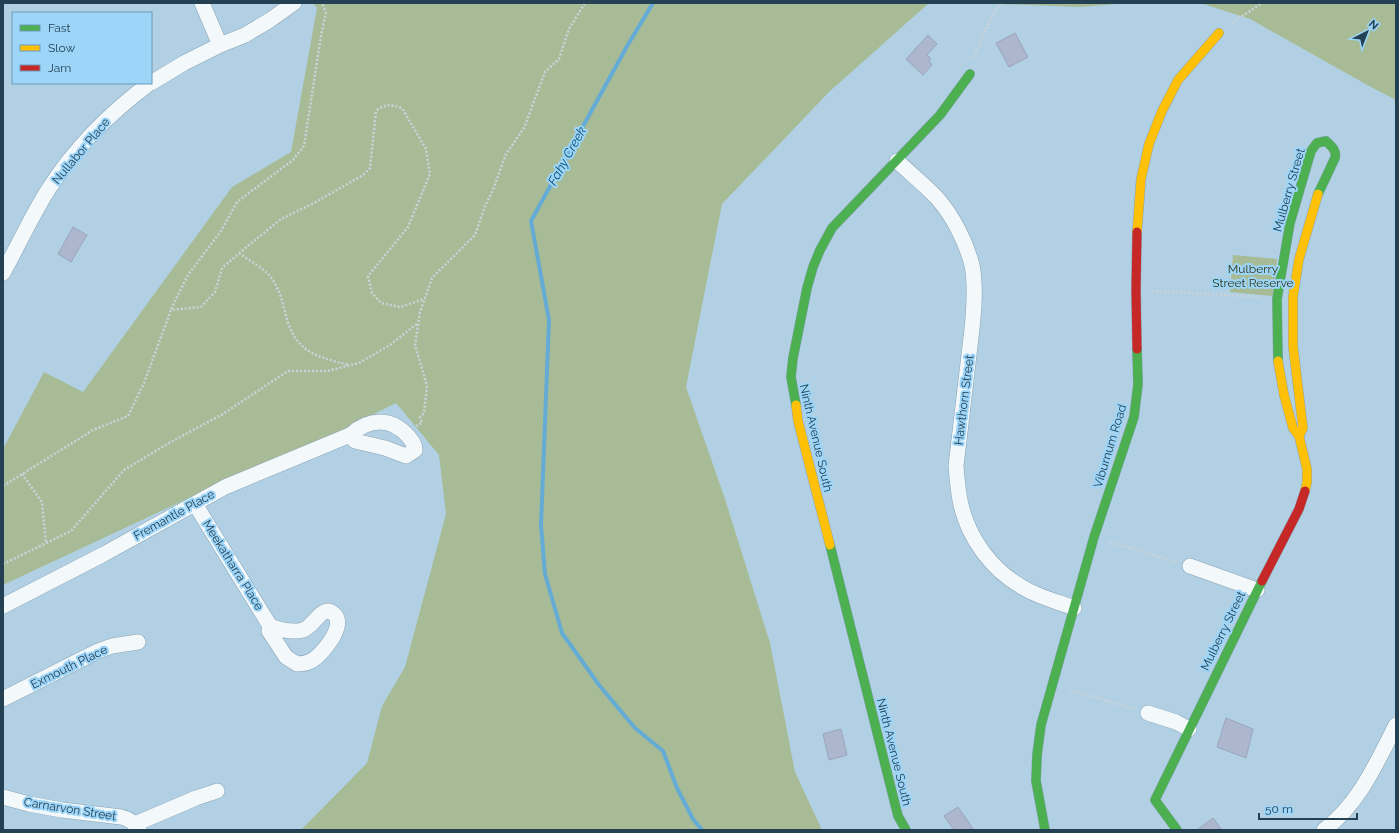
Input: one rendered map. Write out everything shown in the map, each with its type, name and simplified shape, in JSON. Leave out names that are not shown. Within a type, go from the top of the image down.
[{"type":"street","points":[[202,3],[220,45]]},
{"type":"street","name":"Nullabor Place","points":[[152,82],[184,63],[245,34],[270,20],[294,3]]},
{"type":"street","name":"Viburnum Road","points":[[1046,830],[1036,781],[1037,755],[1041,724],[1094,537],[1134,417],[1138,384],[1136,290],[1137,221],[1141,180],[1149,144],[1162,111],[1178,80],[1219,33]]},
{"type":"street","name":"Ninth Avenue South","points":[[906,830],[898,816],[800,429],[793,396],[791,377],[793,358],[807,288],[820,250],[832,228],[940,115],[970,74]]},
{"type":"street","name":"Nullabor Place","points":[[3,273],[47,191],[59,174],[105,120],[124,102],[150,84]]},
{"type":"street","name":"Mulberry Street","points":[[1177,830],[1155,800],[1257,590],[1299,509],[1307,482],[1307,469],[1299,436],[1293,428],[1279,371],[1277,349],[1277,299],[1290,223],[1310,154],[1316,143],[1326,141],[1334,149],[1336,153],[1335,158],[1316,198],[1296,278],[1293,298],[1294,360],[1303,428],[1299,436]]},
{"type":"street","name":"Hawthorn Street","points":[[897,161],[937,198],[950,215],[967,249],[972,266],[974,308],[956,466],[961,506],[968,526],[977,543],[990,561],[1005,576],[1023,588],[1074,608]]},
{"type":"street","name":"Fremantle Place","points":[[3,606],[104,554],[225,487],[350,435],[358,428],[366,424],[384,421],[405,432]]},
{"type":"street","points":[[350,435],[355,441],[385,448],[406,456],[415,450],[415,445],[405,432]]},
{"type":"street","name":"Meekatharra Place","points":[[195,504],[270,626],[269,631],[286,657],[297,664],[312,661],[326,648],[338,627],[339,622],[335,614],[330,611],[326,611],[323,612],[304,630],[290,631],[270,626]]},
{"type":"street","points":[[1190,566],[1257,590]]},
{"type":"street","name":"Exmouth Place","points":[[3,699],[98,651],[112,646],[138,642]]},
{"type":"street","points":[[1148,713],[1176,722],[1189,729]]},
{"type":"street","points":[[1324,830],[1342,814],[1357,796],[1372,772],[1396,724]]},
{"type":"street","points":[[137,827],[196,798],[217,791]]},
{"type":"street","name":"Carnarvon Street","points":[[3,797],[29,804],[62,810],[121,817],[129,819],[137,827]]},
{"type":"path","points":[[3,486],[93,430],[128,416],[144,383],[171,310],[188,275],[221,231],[237,202],[294,160],[304,146],[326,12],[322,3]]},
{"type":"path","points":[[405,432],[422,423],[420,418],[424,413],[426,402],[427,386],[415,345],[420,312],[432,278],[475,235],[506,154],[524,128],[545,72],[559,59],[569,29],[585,3]]},
{"type":"path","points":[[970,74],[972,62],[983,35],[1001,3]]},
{"type":"path","points":[[1219,33],[1262,3]]},
{"type":"path","points":[[171,310],[201,307],[215,292],[222,268],[239,253],[281,219],[314,203],[363,175],[370,168],[376,112],[382,106],[390,104],[402,108],[426,149],[430,174],[408,227],[368,276],[372,293],[381,303],[400,307],[424,299]]},
{"type":"path","points":[[239,253],[269,275],[282,297],[288,324],[301,346],[321,358],[351,365]]},
{"type":"path","points":[[1136,290],[1245,295],[1277,299]]},
{"type":"path","points":[[3,564],[71,531],[124,470],[223,414],[288,371],[327,371],[359,363],[390,345],[418,323]]},
{"type":"path","points":[[22,474],[42,502],[46,543]]},
{"type":"path","points":[[1094,537],[1190,566]]},
{"type":"path","points":[[1053,686],[1148,713]]},
{"type":"green space","points":[[313,3],[929,3],[829,92],[722,204],[686,387],[725,499],[770,643],[795,772],[822,830],[301,830],[367,763],[382,706],[405,667],[446,514],[439,455],[396,403],[293,454],[206,490],[3,585],[3,449],[44,372],[83,392],[232,187],[291,152],[317,8]]},
{"type":"green space","points":[[974,3],[1129,3],[1080,7]]},
{"type":"green space","points":[[1200,3],[1396,3],[1396,100],[1250,19]]},
{"type":"green space","name":"Mulberry Street Reserve","points":[[1233,255],[1277,259],[1273,296],[1230,292]]},
{"type":"building","points":[[1015,33],[1028,57],[1009,67],[996,43]]},
{"type":"building","points":[[928,35],[937,44],[927,55],[931,59],[929,61],[932,65],[923,75],[906,59]]},
{"type":"building","points":[[73,227],[87,235],[71,262],[58,254]]},
{"type":"building","points":[[1226,718],[1253,729],[1246,758],[1217,747]]},
{"type":"building","points":[[841,729],[847,755],[829,760],[823,734]]},
{"type":"building","points":[[958,807],[974,830],[954,830],[944,816]]},
{"type":"building","points":[[1213,818],[1222,830],[1197,830]]},
{"type":"waterway","name":"Fahy Creek","points":[[653,3],[626,48],[531,221],[549,320],[541,525],[545,574],[562,633],[599,685],[635,728],[663,751],[677,788],[693,819],[702,830]]},
{"type":"traffic: fast","points":[[796,405],[791,377],[793,358],[807,288],[820,250],[832,228],[940,115],[970,74]]},
{"type":"traffic: fast","points":[[1278,361],[1277,299],[1290,223],[1311,151],[1317,143],[1326,141],[1332,146],[1335,158],[1318,194]]},
{"type":"traffic: fast","points":[[1045,830],[1036,781],[1037,755],[1041,725],[1094,537],[1134,417],[1138,384],[1137,349]]},
{"type":"traffic: fast","points":[[830,545],[898,816],[906,830]]},
{"type":"traffic: fast","points":[[1177,830],[1155,800],[1262,581]]},
{"type":"traffic: slow","points":[[1137,232],[1141,179],[1149,144],[1162,111],[1178,80],[1219,33]]},
{"type":"traffic: slow","points":[[1299,436],[1303,428],[1293,346],[1293,297],[1299,259],[1318,194]]},
{"type":"traffic: slow","points":[[1278,361],[1284,395],[1293,428],[1299,436],[1307,469],[1305,491]]},
{"type":"traffic: slow","points":[[796,405],[798,421],[830,545]]},
{"type":"traffic: jam","points":[[1137,232],[1137,349]]},
{"type":"traffic: jam","points":[[1262,581],[1299,509],[1305,491]]}]
